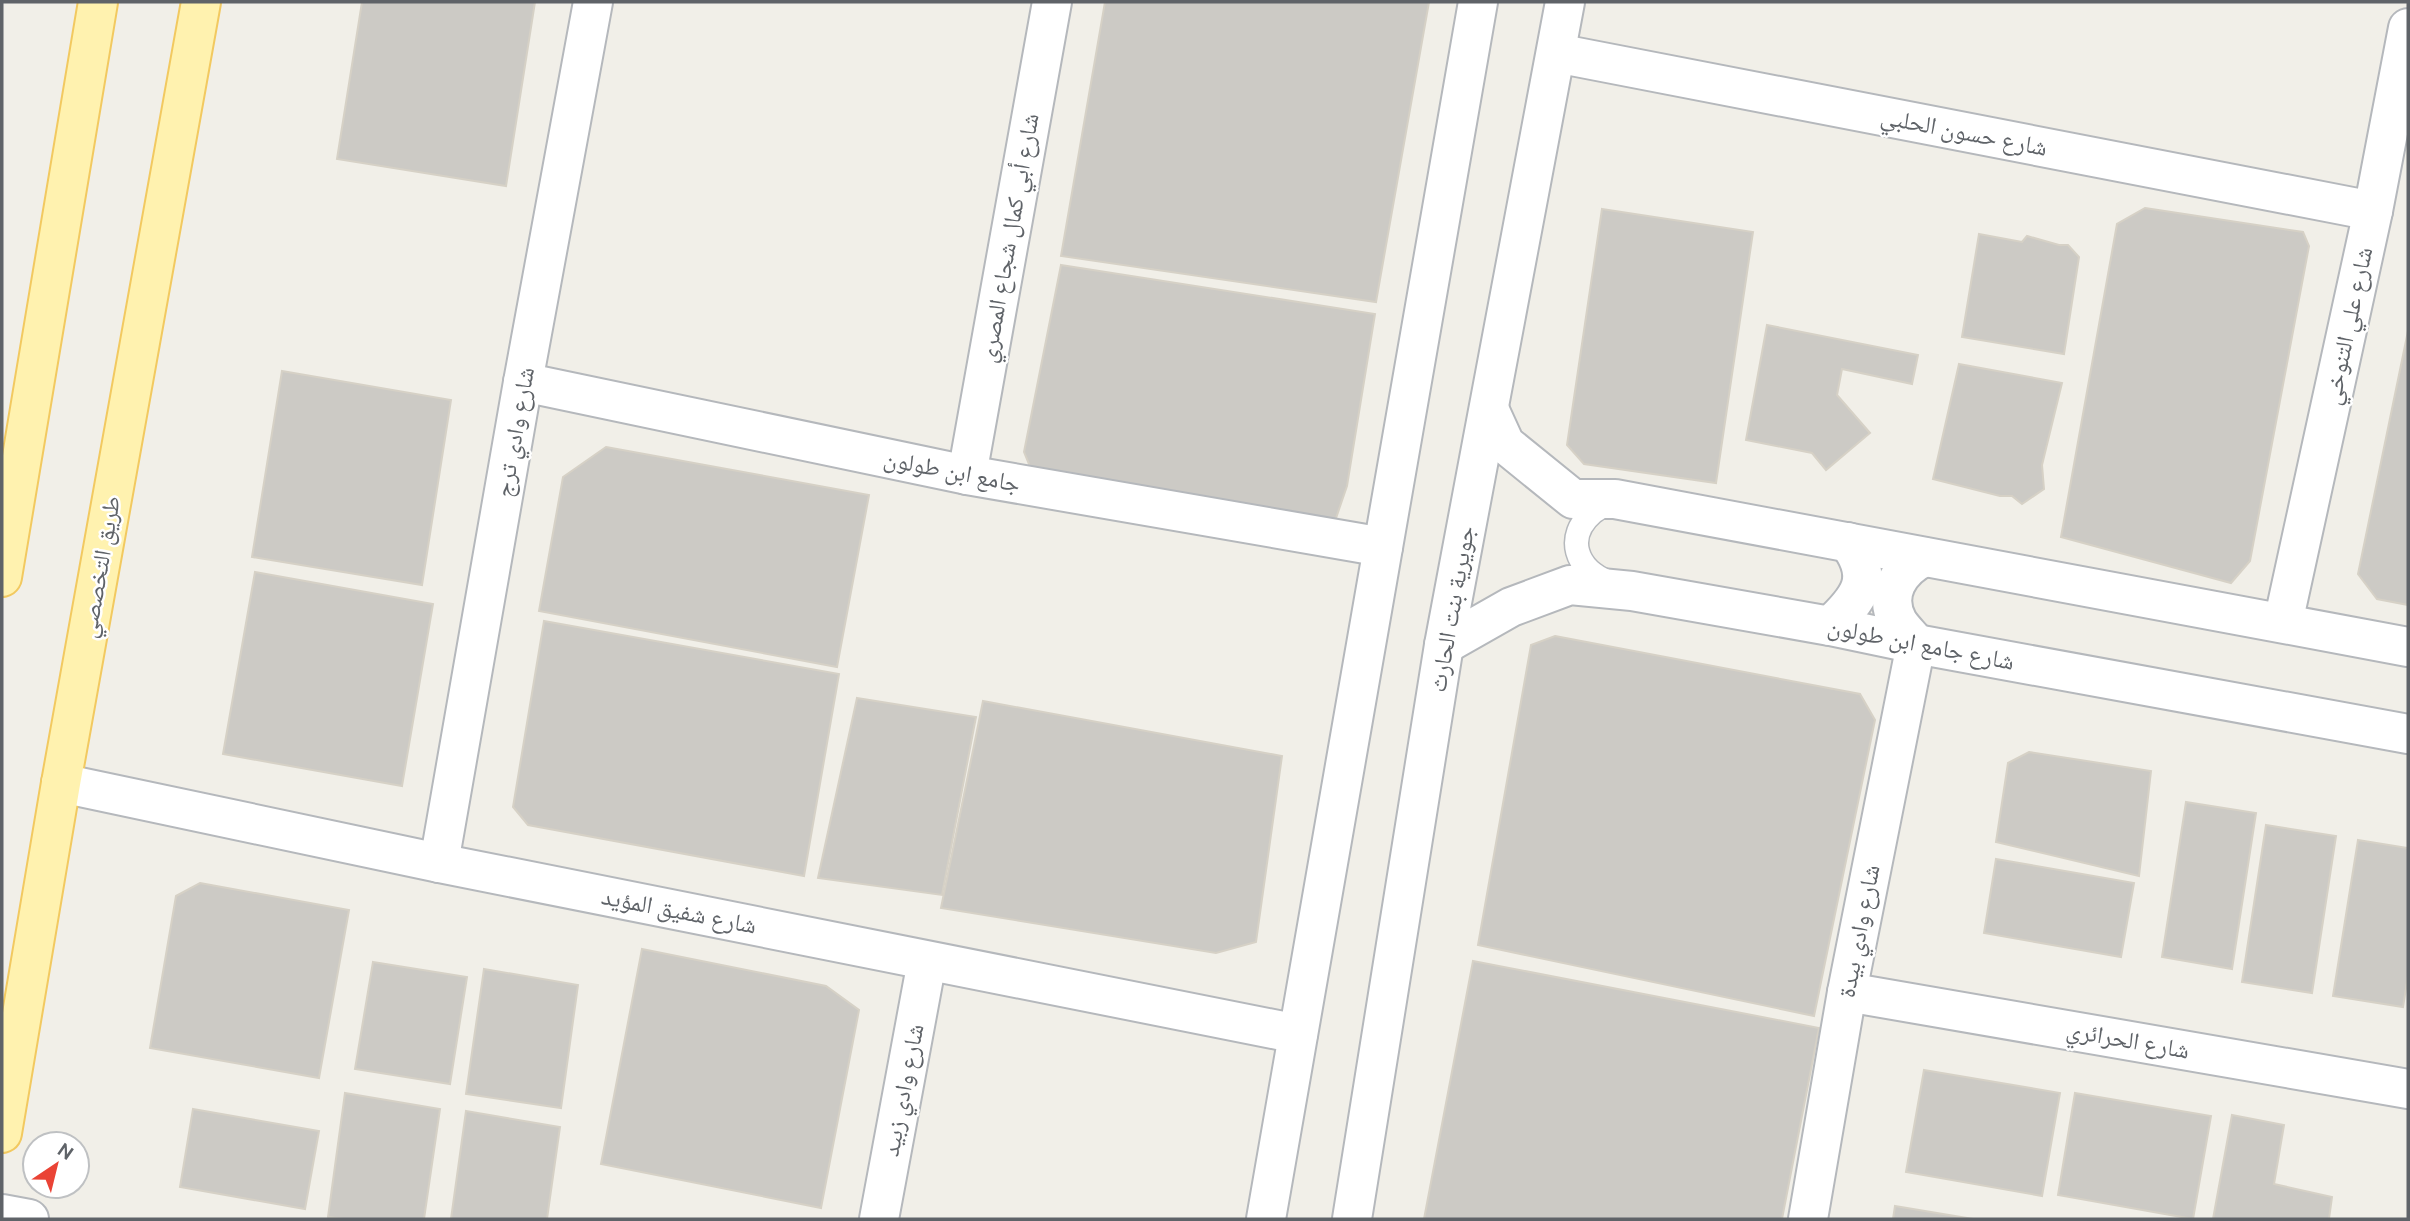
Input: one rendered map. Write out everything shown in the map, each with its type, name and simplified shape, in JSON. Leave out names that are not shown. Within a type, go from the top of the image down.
[{"type":"main road","points":[[2,577],[11,470],[97,2]]},
{"type":"main road","name":"طريق التخصصي","points":[[2,1133],[61,783],[201,2]]},
{"type":"street","name":"شارع وادي ترج","points":[[439,863],[593,2]]},
{"type":"street","name":"شارع أبي كمال شجاع المصري","points":[[967,475],[1052,2]]},
{"type":"street","points":[[1266,1219],[1478,2]]},
{"type":"street","name":"جويرية بنت الحارث","points":[[1352,1219],[1444,645],[1565,2]]},
{"type":"street","name":"شارع علي التنوخي","points":[[2283,623],[2373,211],[2408,28]]},
{"type":"street","name":"شارع حسون الحلبي","points":[[1556,53],[2373,211]]},
{"type":"street","name":"جامع ابن طولون","points":[[523,382],[967,475],[1383,547]]},
{"type":"street","points":[[1489,409],[1505,444],[1573,499],[1615,499],[2408,647]]},
{"type":"street","points":[[1830,626],[1855,601],[1862,589],[1863,572],[1848,542]]},
{"type":"street","points":[[1916,644],[1898,622],[1892,593],[1898,578],[1924,556]]},
{"type":"street","name":"شارع جامع ابن طولون","points":[[1444,645],[1511,607],[1570,585],[1632,591],[1830,626],[2408,734]]},
{"type":"street","name":"شارع وادي بيدة","points":[[1808,1219],[1847,992],[1916,644]]},
{"type":"street","name":"شارع شفيق المؤيد","points":[[61,783],[439,863],[1298,1034]]},
{"type":"street","name":"شارع وادي زبيد","points":[[879,1219],[927,961]]},
{"type":"street","name":"شارع الحرائري","points":[[1847,992],[2408,1089]]},
{"type":"street","points":[[2,1214],[29,1219]]},
{"type":"lane","points":[[1615,499],[1592,513],[1578,532],[1577,552],[1584,567],[1594,576],[1632,591]]},
{"type":"building","points":[[362,2],[535,2],[506,186],[337,159]]},
{"type":"building","points":[[1105,2],[1429,2],[1376,302],[1061,256]]},
{"type":"building","points":[[2145,208],[2303,232],[2309,246],[2250,561],[2231,583],[2061,537],[2117,224]]},
{"type":"building","points":[[1602,209],[1753,232],[1716,483],[1584,464],[1567,445]]},
{"type":"building","points":[[1979,234],[2022,242],[2027,236],[2068,245],[2079,257],[2064,354],[1962,337]]},
{"type":"building","points":[[1061,265],[1375,314],[1347,486],[1335,521],[1031,469],[1024,452]]},
{"type":"building","points":[[1767,325],[1918,355],[1912,384],[1842,369],[1837,395],[1870,433],[1826,470],[1812,453],[1746,440]]},
{"type":"building","points":[[2408,331],[2408,605],[2377,599],[2358,574]]},
{"type":"building","points":[[1959,364],[2062,383],[2042,465],[2044,489],[2022,504],[2012,496],[2000,496],[1933,479]]},
{"type":"building","points":[[282,371],[451,400],[422,585],[252,557]]},
{"type":"building","points":[[606,447],[869,495],[837,667],[539,611],[563,477]]},
{"type":"building","points":[[255,572],[433,604],[402,786],[223,754]]},
{"type":"building","points":[[544,621],[839,674],[804,876],[528,825],[513,807]]},
{"type":"building","points":[[1555,636],[1860,694],[1875,720],[1814,1016],[1478,945],[1531,645]]},
{"type":"building","points":[[857,698],[976,717],[942,895],[818,878]]},
{"type":"building","points":[[983,701],[1282,756],[1256,942],[1216,953],[941,908]]},
{"type":"building","points":[[2029,752],[2151,771],[2139,876],[1996,842],[2008,763]]},
{"type":"building","points":[[2186,802],[2256,813],[2232,969],[2162,957]]},
{"type":"building","points":[[2266,825],[2336,836],[2312,993],[2242,982]]},
{"type":"building","points":[[2358,840],[2408,848],[2408,976],[2403,1007],[2333,996]]},
{"type":"building","points":[[1996,859],[2134,883],[2121,957],[1984,933]]},
{"type":"building","points":[[200,883],[349,910],[319,1078],[150,1048],[176,896]]},
{"type":"building","points":[[642,949],[826,986],[859,1010],[821,1208],[601,1164]]},
{"type":"building","points":[[1473,961],[1819,1028],[1782,1219],[1424,1219]]},
{"type":"building","points":[[373,962],[467,977],[450,1084],[355,1069]]},
{"type":"building","points":[[484,969],[578,985],[561,1108],[466,1094]]},
{"type":"building","points":[[1924,1070],[2060,1093],[2042,1196],[1906,1172]]},
{"type":"building","points":[[345,1093],[440,1109],[424,1219],[328,1217]]},
{"type":"building","points":[[2075,1093],[2211,1116],[2193,1219],[2058,1195]]},
{"type":"building","points":[[193,1109],[319,1131],[305,1209],[180,1187]]},
{"type":"building","points":[[466,1111],[560,1127],[547,1219],[451,1219]]},
{"type":"building","points":[[2232,1115],[2284,1125],[2274,1184],[2332,1197],[2329,1219],[2213,1219]]},
{"type":"building","points":[[1895,1206],[1973,1219],[1893,1219]]}]
